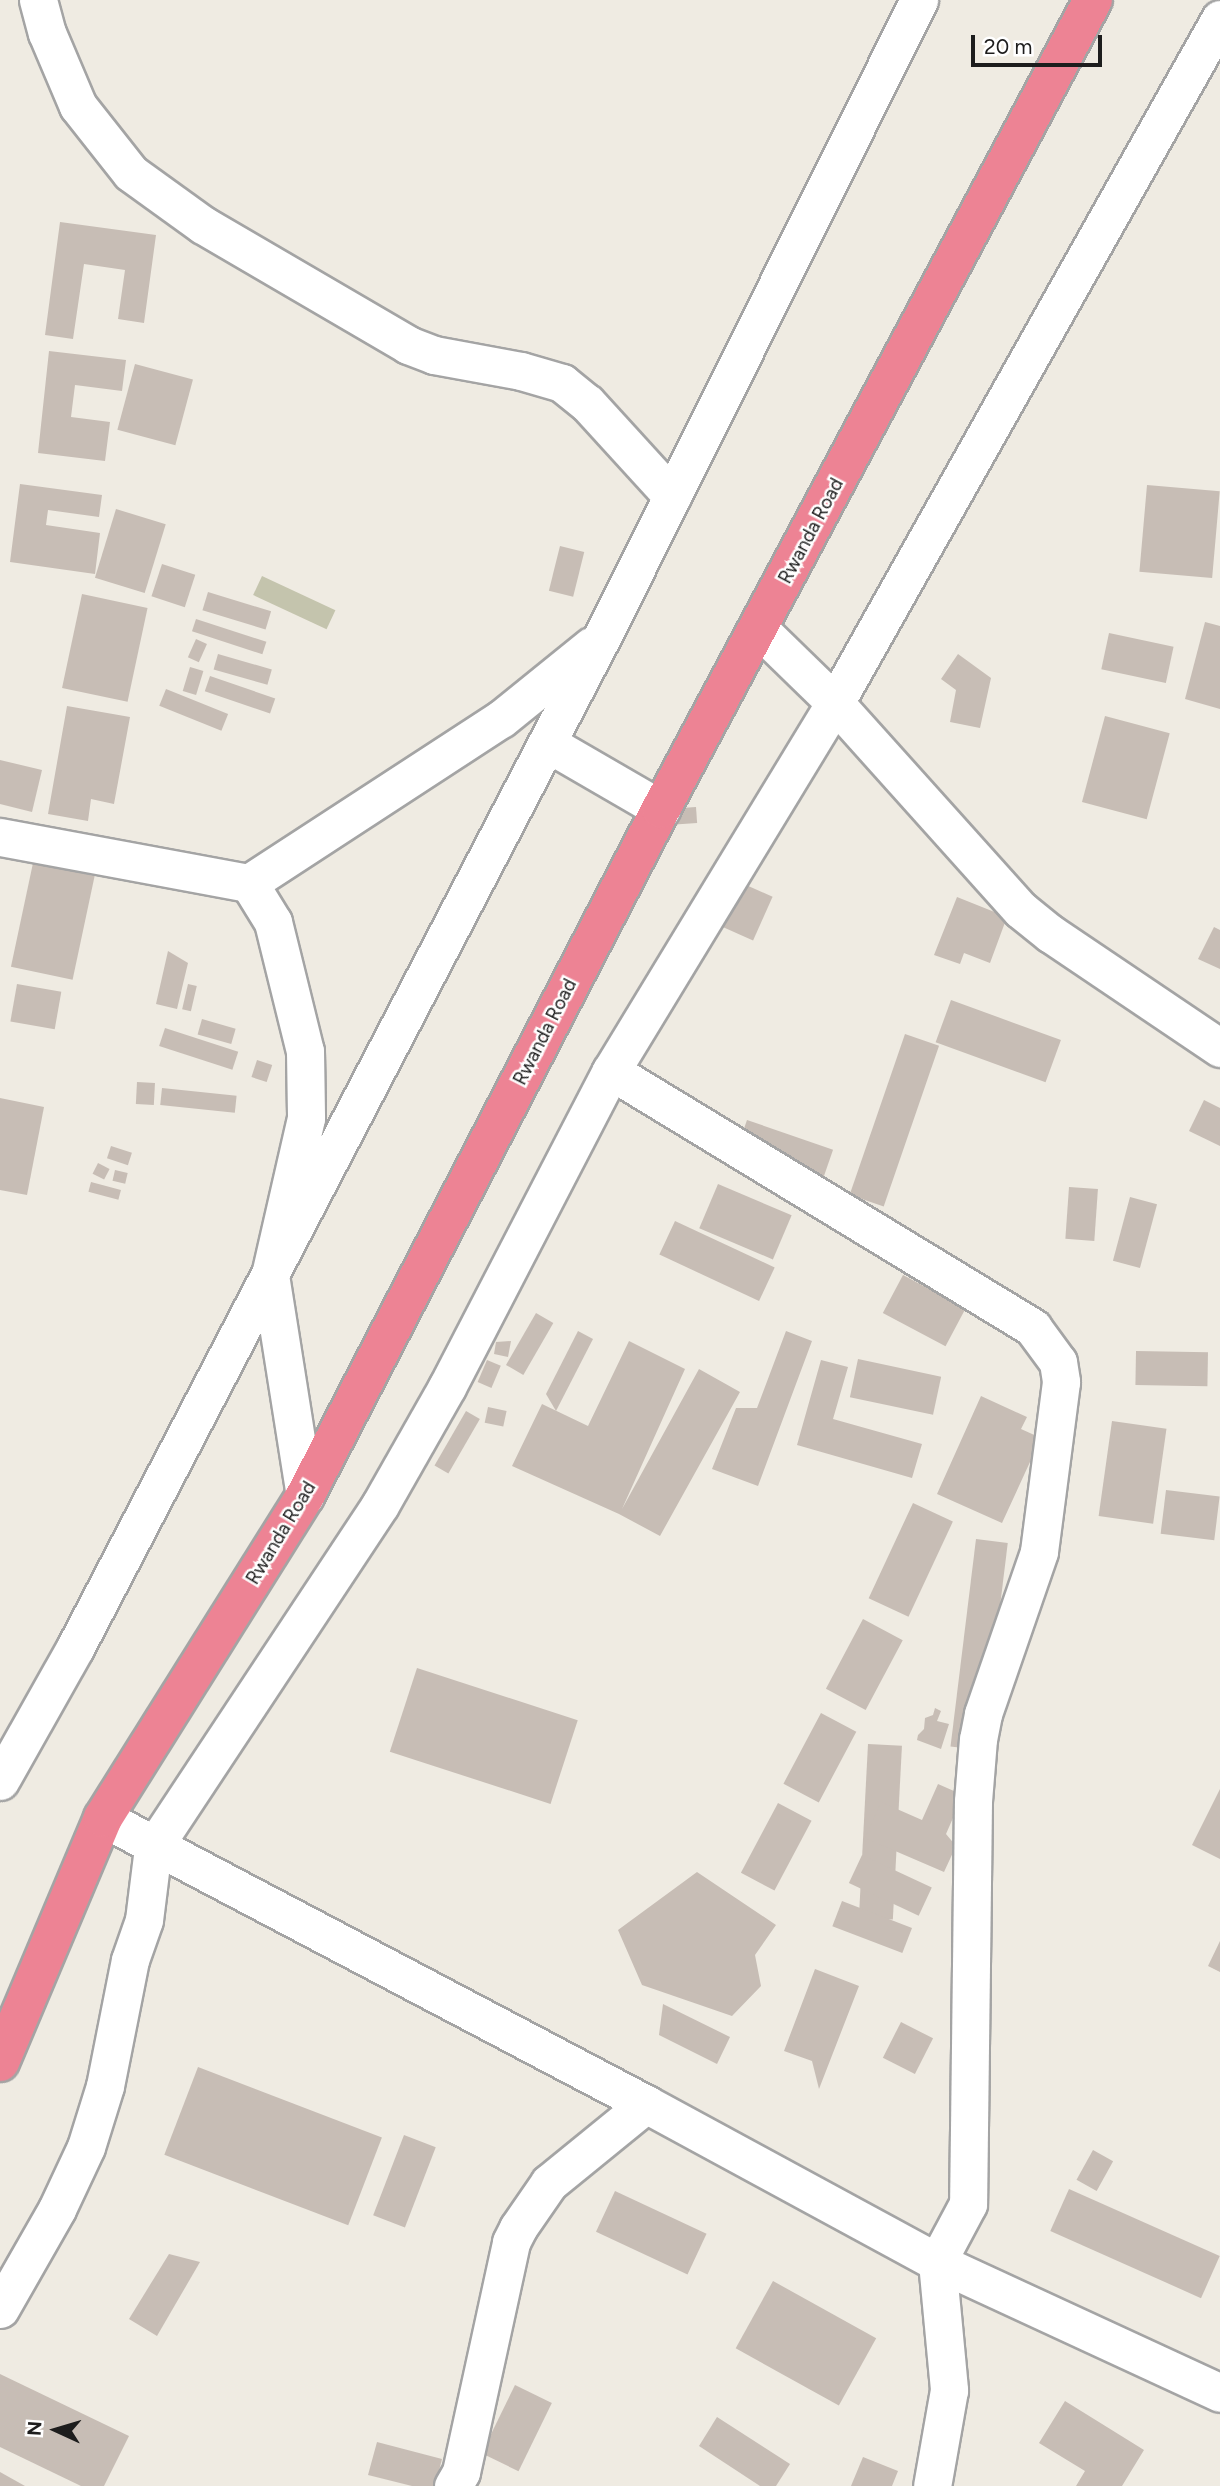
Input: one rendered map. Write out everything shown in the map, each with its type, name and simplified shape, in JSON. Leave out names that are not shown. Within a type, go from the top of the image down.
[{"type":"highway","name":"Rwanda Road","points":[[0,2062],[103,1818],[305,1496],[661,809],[1093,0]]},
{"type":"street","points":[[38,0],[47,33],[78,106],[131,173],[203,225],[408,345],[434,355],[521,371],[562,383],[587,403],[672,496]]},
{"type":"street","points":[[0,1781],[75,1648],[602,637],[919,0]]},
{"type":"street","points":[[0,2309],[57,2209],[86,2147],[105,2086],[130,1960],[144,1920],[153,1847],[380,1504],[447,1387],[611,1071],[835,703],[1220,19]]},
{"type":"street","points":[[759,629],[835,703],[1021,910],[1051,934],[1220,1048]]},
{"type":"street","points":[[0,837],[249,883],[500,719],[602,637]]},
{"type":"street","points":[[547,743],[661,809]]},
{"type":"street","points":[[249,883],[273,922],[304,1051],[306,1118],[270,1275],[305,1496]]},
{"type":"street","points":[[611,1071],[1033,1328],[1058,1362],[1061,1382],[1039,1552],[983,1714],[978,1739],[973,1801],[968,2204],[937,2262],[949,2390],[932,2486]]},
{"type":"street","points":[[103,1818],[153,1847],[646,2105],[937,2262],[1220,2393]]},
{"type":"street","points":[[453,2486],[461,2472],[511,2242],[518,2228],[548,2183],[646,2105]]},
{"type":"shaded area","points":[[262,576],[335,610],[327,629],[253,595]]},
{"type":"building","points":[[60,222],[156,235],[144,323],[118,319],[125,270],[84,264],[73,339],[45,335]]},
{"type":"building","points":[[49,351],[126,360],[122,391],[75,385],[71,417],[110,422],[105,461],[38,453]]},
{"type":"building","points":[[135,364],[193,380],[175,445],[117,430]]},
{"type":"building","points":[[20,484],[102,495],[99,517],[48,510],[46,525],[100,533],[95,574],[10,562]]},
{"type":"building","points":[[1147,485],[1220,491],[1212,578],[1139,572]]},
{"type":"building","points":[[116,509],[166,524],[145,593],[95,578]]},
{"type":"building","points":[[560,546],[584,552],[573,597],[549,591]]},
{"type":"building","points":[[162,564],[195,575],[185,607],[151,596]]},
{"type":"building","points":[[208,592],[271,611],[266,629],[202,610]]},
{"type":"building","points":[[82,594],[148,608],[128,702],[62,688]]},
{"type":"building","points":[[196,619],[266,642],[262,654],[192,631]]},
{"type":"building","points":[[1205,622],[1220,626],[1220,709],[1185,699]]},
{"type":"building","points":[[1109,633],[1174,647],[1166,683],[1101,669]]},
{"type":"building","points":[[196,639],[207,644],[199,662],[188,657]]},
{"type":"building","points":[[218,654],[272,669],[267,685],[214,669]]},
{"type":"building","points":[[958,654],[991,678],[980,728],[950,722],[956,690],[941,679]]},
{"type":"building","points":[[190,667],[203,671],[196,695],[183,691]]},
{"type":"building","points":[[210,676],[275,698],[270,714],[205,691]]},
{"type":"building","points":[[166,689],[228,714],[221,731],[159,706]]},
{"type":"building","points":[[67,706],[130,717],[114,804],[91,799],[88,821],[48,814]]},
{"type":"building","points":[[1105,716],[1170,733],[1147,819],[1082,802]]},
{"type":"building","points":[[0,760],[42,770],[32,812],[0,804]]},
{"type":"building","points":[[696,807],[697,823],[675,824],[674,809]]},
{"type":"building","points":[[33,863],[95,876],[73,980],[11,967]]},
{"type":"building","points":[[726,876],[773,897],[753,941],[706,920]]},
{"type":"building","points":[[957,897],[1007,917],[990,963],[964,953],[960,964],[934,955]]},
{"type":"building","points":[[1214,927],[1220,930],[1220,969],[1198,959]]},
{"type":"building","points":[[168,951],[188,963],[177,1009],[156,1004]]},
{"type":"building","points":[[17,984],[61,992],[55,1029],[10,1021]]},
{"type":"building","points":[[188,984],[197,986],[191,1011],[182,1009]]},
{"type":"building","points":[[951,1000],[1061,1040],[1046,1082],[936,1042]]},
{"type":"building","points":[[202,1019],[236,1029],[231,1044],[198,1034]]},
{"type":"building","points":[[165,1028],[238,1052],[232,1070],[159,1046]]},
{"type":"building","points":[[905,1034],[939,1046],[884,1206],[850,1195]]},
{"type":"building","points":[[257,1060],[272,1065],[267,1082],[251,1077]]},
{"type":"building","points":[[137,1082],[155,1083],[154,1105],[136,1104]]},
{"type":"building","points":[[162,1088],[237,1096],[235,1113],[160,1105]]},
{"type":"building","points":[[0,1098],[44,1107],[27,1195],[0,1190]]},
{"type":"building","points":[[1204,1100],[1220,1108],[1220,1146],[1189,1131]]},
{"type":"building","points":[[747,1120],[833,1150],[823,1179],[737,1149]]},
{"type":"building","points":[[111,1146],[132,1153],[128,1165],[107,1158]]},
{"type":"building","points":[[98,1163],[110,1169],[104,1180],[93,1174]]},
{"type":"building","points":[[115,1170],[128,1173],[125,1184],[113,1181]]},
{"type":"building","points":[[91,1182],[121,1190],[118,1200],[88,1192]]},
{"type":"building","points":[[718,1184],[792,1215],[773,1259],[699,1228]]},
{"type":"building","points":[[1069,1187],[1098,1189],[1094,1241],[1065,1239]]},
{"type":"building","points":[[1130,1197],[1157,1204],[1140,1268],[1113,1261]]},
{"type":"building","points":[[675,1221],[775,1267],[759,1301],[659,1255]]},
{"type":"building","points":[[903,1275],[966,1308],[946,1346],[883,1313]]},
{"type":"building","points":[[536,1313],[553,1323],[523,1375],[506,1365]]},
{"type":"building","points":[[578,1331],[593,1339],[556,1411],[546,1394]]},
{"type":"building","points":[[786,1331],[812,1341],[758,1486],[712,1469],[736,1408],[757,1408]]},
{"type":"building","points":[[511,1341],[508,1357],[494,1354],[496,1342]]},
{"type":"building","points":[[629,1341],[685,1369],[622,1509],[699,1369],[740,1392],[660,1536],[619,1514],[512,1466],[542,1404],[588,1426]]},
{"type":"building","points":[[1136,1351],[1208,1352],[1207,1386],[1135,1385]]},
{"type":"building","points":[[858,1359],[941,1377],[933,1415],[850,1397]]},
{"type":"building","points":[[487,1360],[501,1366],[491,1388],[478,1382]]},
{"type":"building","points":[[821,1360],[848,1367],[833,1419],[922,1444],[912,1478],[797,1445]]},
{"type":"building","points":[[981,1396],[1027,1417],[1021,1429],[1041,1438],[1002,1523],[937,1494]]},
{"type":"building","points":[[488,1407],[507,1411],[503,1427],[485,1423]]},
{"type":"building","points":[[466,1411],[480,1419],[448,1474],[434,1466]]},
{"type":"building","points":[[1112,1421],[1166,1429],[1153,1524],[1099,1516]]},
{"type":"building","points":[[1166,1490],[1220,1497],[1214,1540],[1161,1534]]},
{"type":"building","points":[[913,1503],[953,1522],[909,1617],[869,1598]]},
{"type":"building","points":[[976,1539],[1008,1543],[982,1750],[951,1746]]},
{"type":"building","points":[[863,1619],[903,1640],[866,1710],[826,1689]]},
{"type":"building","points":[[417,1668],[578,1720],[551,1804],[390,1752]]},
{"type":"building","points":[[935,1708],[941,1711],[937,1721],[949,1724],[941,1749],[917,1740],[924,1729],[925,1718],[933,1715]]},
{"type":"building","points":[[821,1713],[856,1732],[819,1802],[783,1784]]},
{"type":"building","points":[[868,1744],[902,1746],[893,1920],[859,1918]]},
{"type":"building","points":[[938,1784],[963,1795],[946,1834],[956,1846],[944,1872],[865,1838],[881,1802],[922,1820]]},
{"type":"building","points":[[1220,1789],[1220,1859],[1192,1845]]},
{"type":"building","points":[[778,1803],[812,1821],[774,1891],[741,1873]]},
{"type":"building","points":[[862,1855],[932,1888],[919,1916],[849,1883]]},
{"type":"building","points":[[697,1872],[776,1925],[755,1955],[761,1986],[732,2016],[642,1985],[618,1930]]},
{"type":"building","points":[[842,1901],[912,1928],[902,1953],[832,1926]]},
{"type":"building","points":[[1220,1941],[1220,1972],[1208,1966]]},
{"type":"building","points":[[815,1969],[859,1986],[819,2089],[812,2061],[784,2051]]},
{"type":"building","points":[[663,2004],[730,2037],[717,2064],[659,2035]]},
{"type":"building","points":[[901,2022],[933,2038],[915,2074],[883,2058]]},
{"type":"building","points":[[198,2067],[382,2138],[348,2225],[164,2155]]},
{"type":"building","points":[[404,2135],[436,2147],[405,2227],[373,2215]]},
{"type":"building","points":[[1093,2150],[1113,2161],[1097,2191],[1077,2180]]},
{"type":"building","points":[[1069,2189],[1220,2256],[1201,2298],[1050,2231]]},
{"type":"building","points":[[615,2191],[707,2234],[688,2274],[596,2232]]},
{"type":"building","points":[[169,2254],[200,2262],[157,2336],[129,2319]]},
{"type":"building","points":[[773,2281],[876,2338],[839,2406],[736,2348]]},
{"type":"building","points":[[0,2374],[129,2436],[104,2486],[81,2486],[0,2447]]},
{"type":"building","points":[[515,2385],[552,2403],[519,2471],[482,2453]]},
{"type":"building","points":[[1065,2401],[1144,2450],[1122,2486],[1076,2486],[1085,2471],[1039,2443]]},
{"type":"building","points":[[717,2417],[790,2464],[776,2486],[760,2486],[699,2446]]},
{"type":"building","points":[[377,2442],[442,2459],[435,2486],[412,2486],[368,2475]]},
{"type":"building","points":[[863,2457],[898,2471],[892,2486],[851,2486]]},
{"type":"building","points":[[0,2472],[25,2486],[0,2486]]}]
